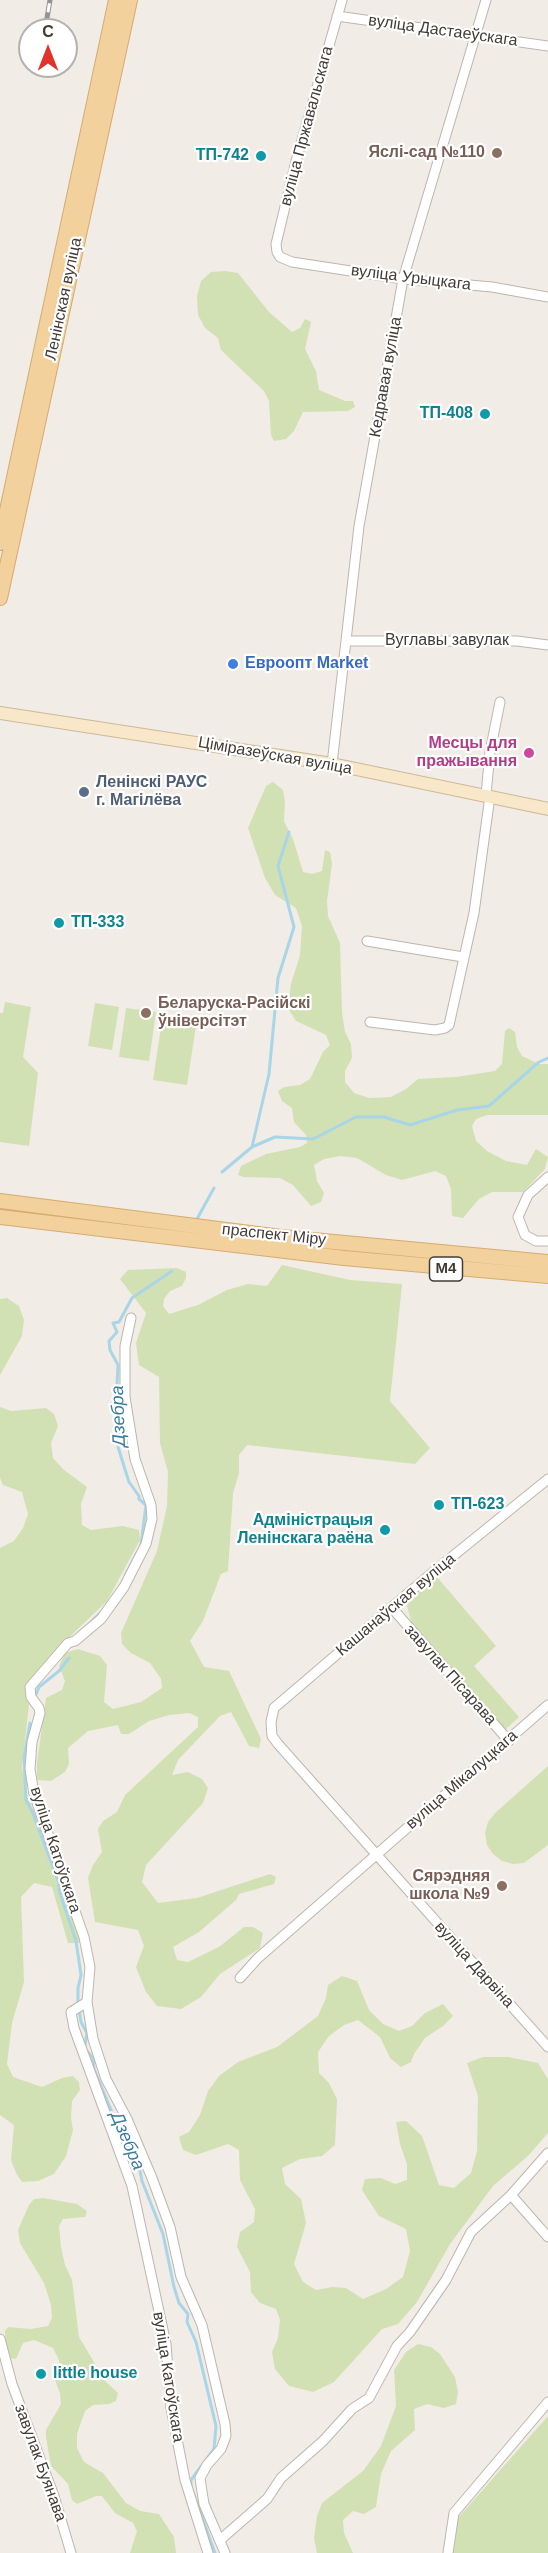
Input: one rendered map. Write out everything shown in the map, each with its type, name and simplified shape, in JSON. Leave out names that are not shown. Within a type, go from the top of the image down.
[{"type":"main road","name":"Ленінская вуліца","points":[[0,543],[116,0]]},
{"type":"main road","name":"Ленінская вуліца","points":[[0,598],[130,0]]},
{"type":"main road","name":"Ціміразеўская вуліца","points":[[0,713],[332,764],[548,809]]},
{"type":"main road","name":"праспект Міру","points":[[0,1201],[91,1221]]},
{"type":"main road","name":"праспект Міру","points":[[0,1217],[91,1221],[280,1244],[445,1269],[548,1276]]},
{"type":"main road","name":"праспект Міру","points":[[280,1244],[548,1262]]},
{"type":"street","name":"вуліца Пржавальскага","points":[[277,252],[276,244],[296,161],[342,0]]},
{"type":"street","name":"Кедравая вуліца","points":[[332,764],[359,526],[403,279],[486,0]]},
{"type":"street","name":"вуліца Дастаеўскага","points":[[337,16],[548,46]]},
{"type":"street","name":"вуліца Урыцкага","points":[[277,252],[280,257],[292,262],[403,279],[492,287],[548,297]]},
{"type":"street","name":"Вуглавы завулак","points":[[346,641],[517,641],[548,645]]},
{"type":"street","points":[[370,1022],[435,1030],[445,1028],[451,1020],[474,913],[488,796],[490,752],[500,702]]},
{"type":"street","points":[[367,941],[463,957]]},
{"type":"street","points":[[548,1177],[528,1195],[518,1217],[525,1235],[536,1241],[548,1241]]},
{"type":"street","name":"вуліца Катоўскага","points":[[130,1318],[125,1346],[125,1397],[135,1459],[151,1505],[152,1519],[146,1544],[124,1587],[100,1619],[75,1641],[68,1643],[30,1688],[31,1697],[40,1713],[32,1742],[30,1769],[34,1794],[84,1937],[90,1967],[87,2002],[93,2039],[106,2079],[127,2119],[152,2178],[170,2227],[182,2277],[202,2325],[226,2436],[221,2449],[207,2465],[200,2478],[204,2504],[225,2553]]},
{"type":"street","name":"Кашанаўская вуліца","points":[[278,1744],[272,1736],[271,1722],[274,1708],[432,1573],[548,1479]]},
{"type":"street","name":"завулак Пісарава","points":[[392,1608],[509,1741]]},
{"type":"street","name":"вуліца Мікалуцкага","points":[[377,1855],[436,1800],[509,1741],[548,1705]]},
{"type":"street","name":"вуліца Дарвіна","points":[[278,1744],[548,2047]]},
{"type":"street","points":[[240,1978],[258,1958],[377,1855]]},
{"type":"street","name":"вуліца Катоўскага","points":[[87,2002],[71,2012],[90,2075],[132,2186],[166,2344],[171,2408],[185,2480],[208,2553]]},
{"type":"street","points":[[220,2540],[267,2499],[281,2478],[323,2441],[352,2409],[369,2397],[397,2346],[410,2332],[446,2280],[471,2232],[511,2195],[548,2153]]},
{"type":"street","points":[[511,2195],[548,2237]]},
{"type":"street","name":"завулак Буянава","points":[[0,2339],[12,2384],[54,2496],[71,2553]]},
{"type":"street","points":[[448,2553],[454,2513],[548,2402]]},
{"type":"green space","points":[[211,272],[238,273],[269,312],[292,332],[300,328],[305,319],[311,322],[305,349],[316,371],[319,390],[345,401],[353,401],[355,407],[348,411],[303,412],[294,431],[286,439],[274,441],[271,435],[269,401],[264,391],[221,350],[218,338],[205,328],[198,315],[197,296],[201,281]]},
{"type":"green space","points":[[273,782],[283,790],[284,821],[293,839],[303,872],[312,874],[322,871],[325,850],[330,852],[332,864],[327,901],[328,916],[340,943],[342,1012],[345,1032],[351,1044],[352,1058],[345,1071],[345,1082],[354,1093],[369,1098],[391,1097],[418,1079],[456,1077],[495,1071],[502,1064],[505,1031],[509,1028],[515,1032],[517,1047],[522,1056],[539,1064],[548,1064],[548,1115],[487,1115],[476,1119],[472,1126],[476,1141],[487,1151],[506,1161],[527,1165],[536,1149],[548,1157],[545,1169],[523,1192],[492,1192],[479,1199],[463,1218],[452,1216],[451,1189],[446,1176],[435,1171],[402,1180],[386,1175],[357,1158],[340,1156],[324,1159],[314,1165],[317,1181],[324,1193],[321,1202],[311,1206],[293,1185],[280,1178],[238,1175],[241,1166],[266,1154],[300,1147],[307,1143],[306,1135],[294,1122],[292,1108],[282,1101],[278,1091],[284,1087],[300,1085],[310,1079],[323,1052],[330,1045],[326,1035],[296,1021],[288,1008],[291,984],[300,955],[302,926],[296,908],[275,895],[265,878],[248,828],[266,786]]},
{"type":"green space","points":[[5,1002],[31,1007],[23,1057],[38,1073],[29,1146],[0,1142],[0,1013],[3,1013]]},
{"type":"green space","points":[[95,1003],[119,1007],[112,1050],[88,1046]]},
{"type":"green space","points":[[126,1008],[156,1012],[149,1061],[119,1057]]},
{"type":"green space","points":[[163,1014],[197,1019],[187,1085],[153,1080]]},
{"type":"green space","points":[[282,1265],[350,1280],[402,1284],[390,1401],[430,1448],[415,1464],[247,1445],[239,1455],[239,1473],[233,1493],[228,1571],[221,1574],[203,1621],[190,1641],[204,1667],[229,1671],[261,1739],[259,1748],[249,1746],[231,1712],[220,1716],[178,1760],[172,1775],[188,1772],[202,1779],[208,1788],[203,1803],[146,1865],[142,1882],[158,1903],[197,1898],[270,1874],[276,1877],[274,1884],[239,1894],[236,1900],[199,1932],[173,1947],[177,1960],[188,1962],[219,1947],[244,1927],[253,1927],[263,1933],[260,1948],[220,1974],[201,1997],[181,2009],[157,2006],[146,1992],[136,1967],[144,1946],[138,1930],[95,1922],[88,1878],[102,1852],[98,1829],[103,1821],[117,1812],[125,1795],[198,1727],[198,1717],[189,1713],[169,1715],[149,1721],[129,1734],[121,1734],[118,1725],[88,1731],[68,1748],[69,1764],[65,1772],[51,1781],[37,1780],[37,1763],[46,1698],[62,1690],[65,1681],[59,1666],[65,1653],[78,1649],[100,1656],[107,1665],[104,1702],[113,1709],[141,1702],[162,1688],[161,1679],[150,1663],[131,1653],[122,1644],[121,1633],[157,1551],[167,1506],[168,1472],[160,1443],[159,1377],[139,1365],[136,1343],[146,1313],[120,1279],[128,1270],[177,1268],[186,1272],[182,1286],[170,1291],[164,1299],[163,1306],[169,1314],[198,1305],[227,1290],[248,1284],[267,1286]]},
{"type":"green space","points":[[7,1298],[19,1306],[24,1320],[22,1336],[0,1375],[0,1299]]},
{"type":"green space","points":[[0,1407],[11,1411],[46,1408],[54,1414],[58,1426],[51,1443],[53,1458],[64,1470],[87,1487],[81,1504],[82,1525],[91,1530],[123,1526],[139,1530],[140,1540],[107,1601],[59,1647],[30,1679],[22,1767],[27,1796],[50,1845],[79,1935],[79,1943],[68,1943],[52,1887],[34,1883],[21,1897],[24,1982],[12,2023],[7,2064],[13,2077],[42,2087],[73,2076],[79,2082],[80,2090],[72,2101],[73,2130],[66,2156],[54,2174],[38,2181],[22,2182],[11,2160],[14,2125],[0,2115],[0,1548],[14,1541],[23,1528],[28,1514],[22,1492],[3,1485],[0,1478]]},
{"type":"green space","points":[[437,1577],[496,1646],[474,1666],[519,1717],[504,1731],[413,1627],[406,1603]]},
{"type":"green space","points":[[548,1766],[548,1845],[524,1863],[513,1864],[502,1861],[487,1845],[485,1833],[488,1822],[495,1813]]},
{"type":"green space","points":[[342,1976],[357,1981],[369,2010],[383,2024],[399,2031],[412,2026],[425,2013],[443,2004],[453,2016],[425,2038],[411,2062],[401,2067],[390,2058],[380,2037],[358,2020],[344,2025],[329,2036],[318,2052],[319,2073],[329,2083],[337,2099],[335,2145],[322,2156],[300,2159],[282,2168],[285,2184],[301,2199],[306,2223],[294,2264],[303,2282],[316,2290],[332,2287],[346,2288],[363,2299],[386,2289],[403,2277],[410,2251],[406,2229],[379,2216],[362,2190],[365,2179],[381,2178],[395,2184],[407,2180],[407,2164],[396,2122],[406,2121],[422,2136],[439,2185],[454,2188],[471,2173],[477,2151],[478,2096],[467,2063],[483,2057],[508,2057],[538,2063],[548,2079],[548,2133],[528,2156],[493,2186],[450,2244],[417,2302],[398,2324],[382,2329],[334,2382],[313,2392],[289,2386],[275,2369],[272,2352],[278,2338],[280,2320],[276,2309],[260,2303],[251,2292],[250,2272],[237,2247],[240,2232],[254,2222],[255,2209],[240,2180],[239,2150],[228,2144],[196,2155],[183,2150],[179,2137],[189,2132],[200,2115],[208,2091],[219,2076],[238,2062],[277,2047],[318,2016],[326,1998],[328,1985]]},
{"type":"green space","points":[[43,2198],[77,2204],[87,2211],[85,2217],[63,2219],[59,2226],[61,2247],[65,2265],[72,2280],[79,2337],[106,2382],[118,2393],[116,2401],[93,2405],[85,2411],[77,2434],[77,2448],[84,2462],[103,2473],[126,2503],[140,2511],[159,2514],[174,2537],[176,2553],[130,2553],[137,2531],[133,2523],[115,2513],[102,2496],[96,2496],[77,2504],[72,2500],[68,2484],[51,2466],[46,2437],[46,2430],[61,2404],[60,2393],[53,2375],[61,2367],[58,2358],[53,2348],[34,2340],[23,2343],[16,2359],[9,2358],[5,2339],[5,2331],[8,2327],[31,2329],[48,2326],[52,2318],[51,2305],[44,2283],[20,2243],[18,2230],[29,2205],[34,2199]]},
{"type":"green space","points":[[418,2344],[431,2347],[440,2354],[455,2377],[458,2392],[456,2404],[444,2408],[427,2404],[414,2409],[415,2430],[391,2451],[381,2474],[376,2507],[364,2514],[353,2511],[343,2520],[344,2533],[353,2553],[317,2553],[314,2538],[317,2516],[322,2503],[363,2471],[381,2446],[396,2406],[394,2370],[406,2352]]},
{"type":"green space","points":[[548,2416],[548,2553],[451,2553],[457,2519]]},
{"type":"waterway","points":[[252,1147],[269,1074],[278,978],[294,927],[278,866],[289,832]]},
{"type":"waterway","name":"Дзебра","points":[[222,1172],[252,1147],[275,1137],[313,1139],[356,1117],[384,1117],[410,1125],[457,1110],[489,1106],[539,1062],[548,1058]]},
{"type":"waterway","name":"Дзебра","points":[[197,1219],[214,1188]]},
{"type":"waterway","name":"Дзебра","points":[[141,1545],[146,1505],[139,1499],[129,1482],[118,1447],[120,1434],[116,1405],[118,1365],[110,1350],[109,1341],[117,1332],[113,1323],[119,1322],[132,1298],[172,1271]]},
{"type":"waterway","name":"Дзебра","points":[[126,1574],[137,1553]]},
{"type":"waterway","name":"Дзебра","points":[[91,1622],[101,1612]]},
{"type":"waterway","name":"Дзебра","points":[[35,1697],[39,1687],[59,1671],[69,1658]]},
{"type":"waterway","name":"Дзебра","points":[[30,1723],[24,1757],[26,1800],[59,1883],[59,1890],[76,1941],[81,1975],[78,2003],[81,2022],[87,2033],[85,2045]]},
{"type":"waterway","name":"Дзебра","points":[[87,2051],[93,2058],[94,2069],[119,2129],[140,2171],[163,2234],[179,2303],[188,2314],[187,2322],[196,2342],[216,2426],[214,2449],[191,2480],[191,2486]]},
{"type":"waterway","name":"Дзебра","points":[[193,2492],[215,2553]]},
{"type":"railway","points":[[47,18],[50,0]]},
{"type":"place","name":"Яслі-сад №110","points":[[497,153]]},
{"type":"place","name":"ТП-742","points":[[261,156]]},
{"type":"place","name":"ТП-408","points":[[485,414]]},
{"type":"place","name":"Евроопт Market","points":[[233,664]]},
{"type":"place","name":"Месцы для пражывання","points":[[529,753]]},
{"type":"place","name":"Ленінскі РАУС г. Магілёва","points":[[84,792]]},
{"type":"place","name":"ТП-333","points":[[59,923]]},
{"type":"place","name":"Беларуска-Расійскі ўніверсітэт","points":[[146,1013]]},
{"type":"place","name":"ТП-623","points":[[439,1505]]},
{"type":"place","name":"Адміністрацыя Ленінскага раёна","points":[[385,1530]]},
{"type":"place","name":"Сярэдняя школа №9","points":[[502,1886]]},
{"type":"place","name":"little house","points":[[41,2374]]}]
